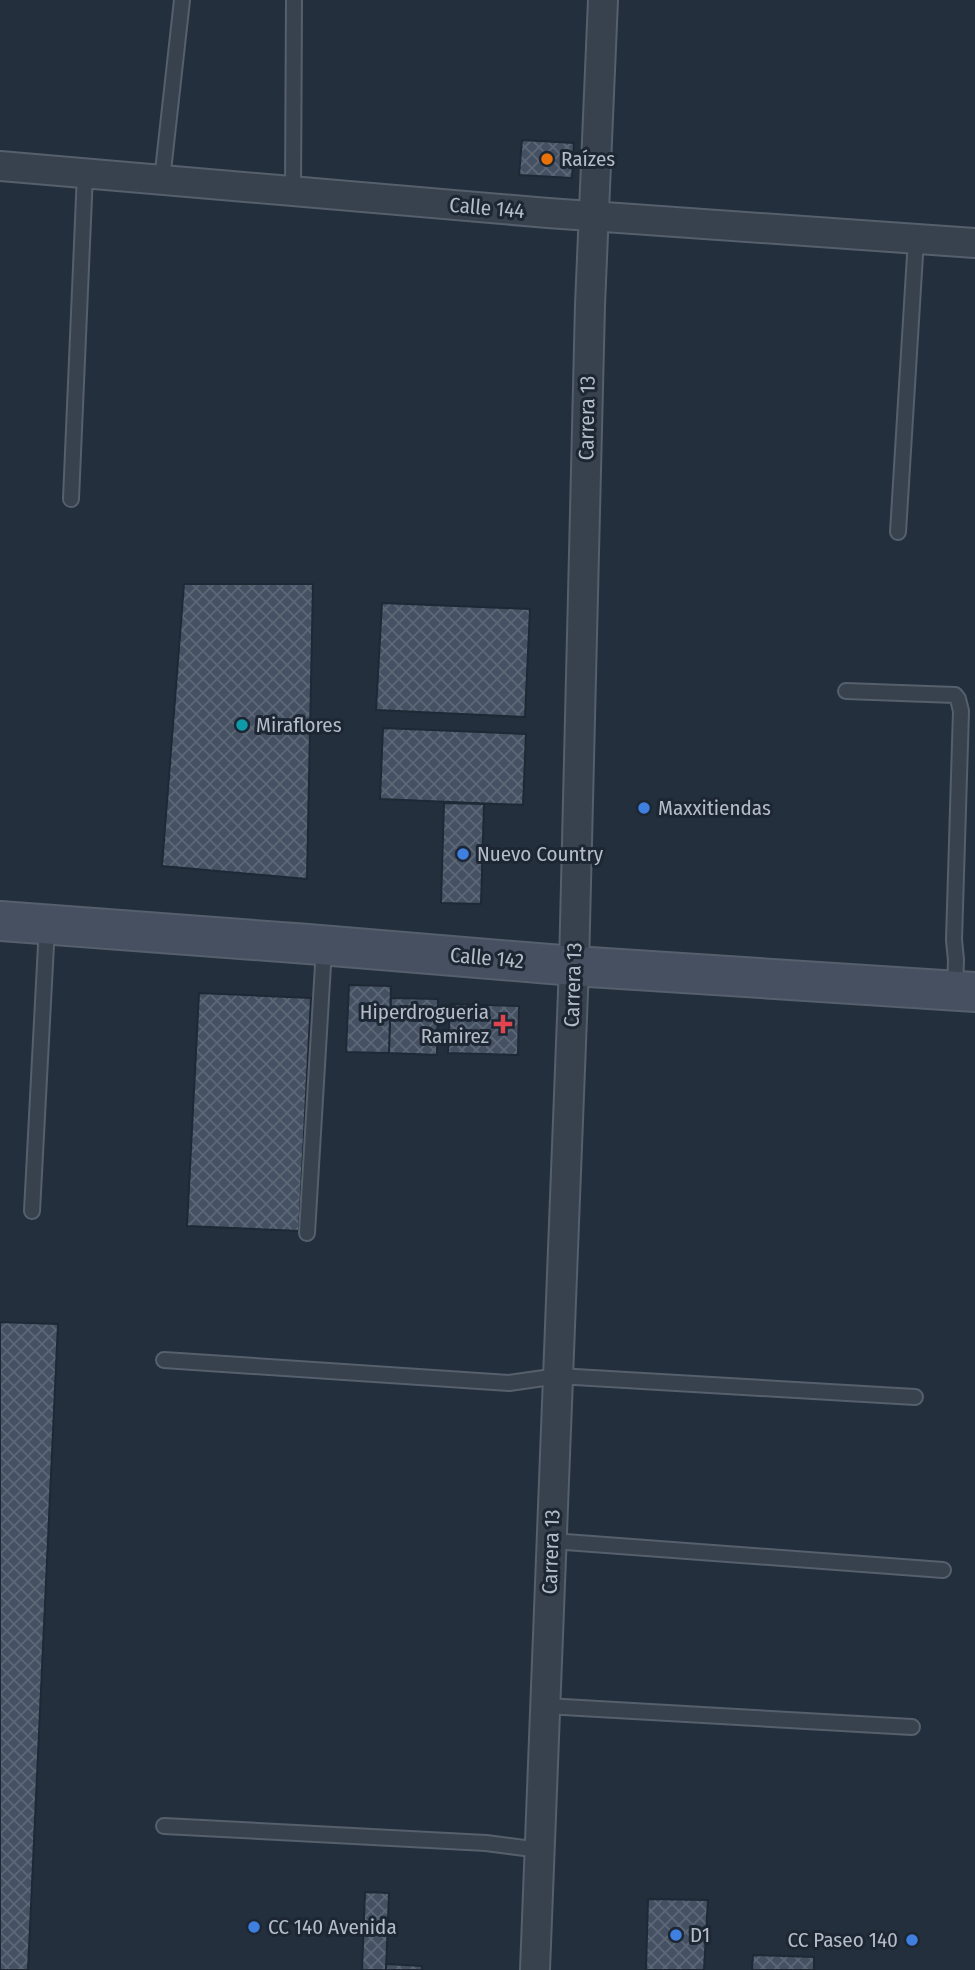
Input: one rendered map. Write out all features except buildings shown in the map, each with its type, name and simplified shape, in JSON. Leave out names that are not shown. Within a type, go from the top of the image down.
[{"type":"main road","name":"Calle 142","points":[[0,921],[574,966],[965,991]]},
{"type":"street","name":"Carrera 13","points":[[535,1970],[574,966],[593,216],[603,0]]},
{"type":"street","name":"Calle 144","points":[[0,166],[593,216],[975,243]]},
{"type":"lane","points":[[162,180],[182,0]]},
{"type":"lane","points":[[293,191],[294,0]]},
{"type":"lane","points":[[71,499],[85,174]]},
{"type":"lane","points":[[898,532],[916,239]]},
{"type":"lane","points":[[846,691],[955,695],[958,699],[961,711],[954,940],[956,960],[965,991]]},
{"type":"lane","points":[[32,1211],[47,925]]},
{"type":"lane","points":[[307,1233],[324,945]]},
{"type":"lane","points":[[164,1360],[509,1382],[558,1376],[915,1397]]},
{"type":"lane","points":[[552,1541],[943,1570]]},
{"type":"lane","points":[[545,1706],[912,1727]]},
{"type":"lane","points":[[164,1826],[486,1843],[540,1850]]},
{"type":"place","name":"Raízes","points":[[547,159]]},
{"type":"place","name":"Miraflores","points":[[242,725]]},
{"type":"place","name":"Maxxitiendas","points":[[644,808]]},
{"type":"place","name":"Nuevo Country","points":[[463,854]]},
{"type":"place","name":"Hiperdrogueria Ramirez","points":[[503,1024]]},
{"type":"place","name":"CC 140 Avenida","points":[[254,1927]]},
{"type":"place","name":"D1","points":[[676,1935]]},
{"type":"place","name":"CC Paseo 140","points":[[912,1940]]}]
